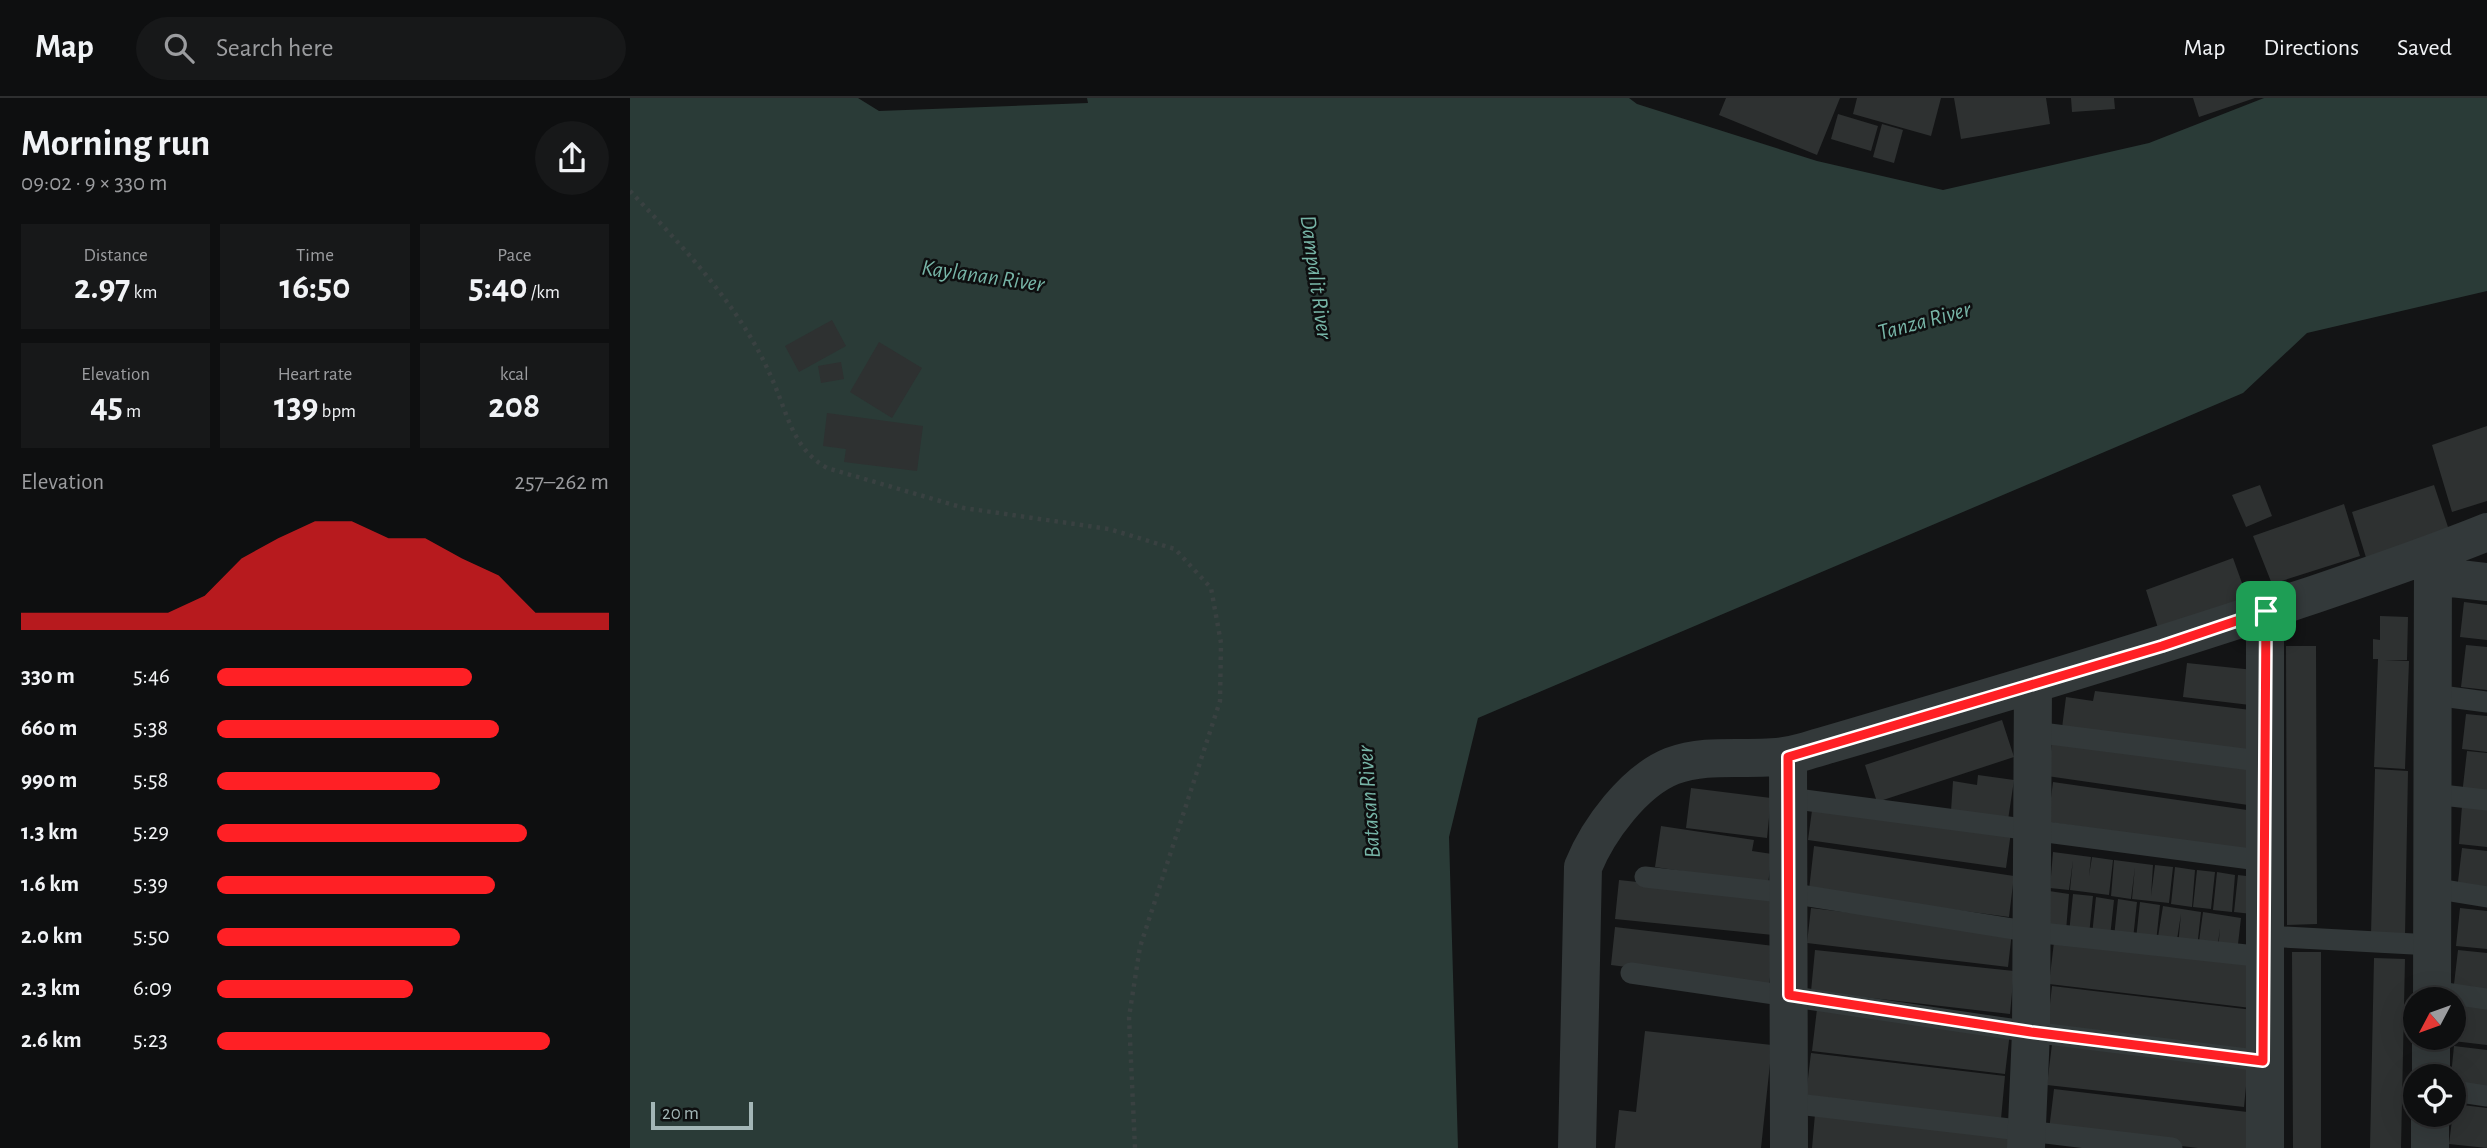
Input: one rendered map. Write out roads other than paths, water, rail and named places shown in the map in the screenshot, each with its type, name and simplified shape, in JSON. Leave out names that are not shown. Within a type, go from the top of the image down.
[{"type":"street","points":[[1577,1148],[1580,906],[1583,867],[1594,840],[1640,788],[1669,767],[1699,758],[1788,757],[2034,685],[2266,611],[2433,565],[2487,532]]},
{"type":"street","points":[[2433,565],[2487,582]]},
{"type":"street","points":[[2432,987],[2433,565]]},
{"type":"street","points":[[2265,1148],[2263,1061],[2266,611]]},
{"type":"street","points":[[2026,1140],[2031,1032],[2034,685]]},
{"type":"street","points":[[1788,757],[1789,1148]]},
{"type":"street","points":[[2430,1127],[2430,1148]]},
{"type":"lane","points":[[2434,695],[2487,702]]},
{"type":"lane","points":[[2034,732],[2267,762]]},
{"type":"lane","points":[[2434,794],[2487,800]]},
{"type":"lane","points":[[1789,798],[2266,861]]},
{"type":"lane","points":[[1645,877],[1789,893],[2032,932],[2265,947],[2432,945]]},
{"type":"lane","points":[[2432,888],[2487,897]]},
{"type":"lane","points":[[1631,972],[2031,1032],[2263,1061]]},
{"type":"lane","points":[[2466,997],[2487,999]]},
{"type":"lane","points":[[2466,1093],[2487,1096]]},
{"type":"lane","points":[[1789,1103],[2026,1140],[2172,1148]]},
{"type":"water","points":[[630,98],[858,98],[879,111],[1088,103],[1087,98],[1629,98],[1637,104],[1817,161],[1943,190],[2149,143],[2264,98],[2487,98],[2487,291],[2307,333],[2243,393],[1478,718],[1449,837],[1458,1148],[630,1148]]},
{"type":"water label","name":"Kaylanan River","points":[[983,275]]},
{"type":"water label","name":"Dampalit River","points":[[1317,277]]},
{"type":"water label","name":"Tanza River","points":[[1924,320]]},
{"type":"water label","name":"Batasan River","points":[[1368,802]]}]
